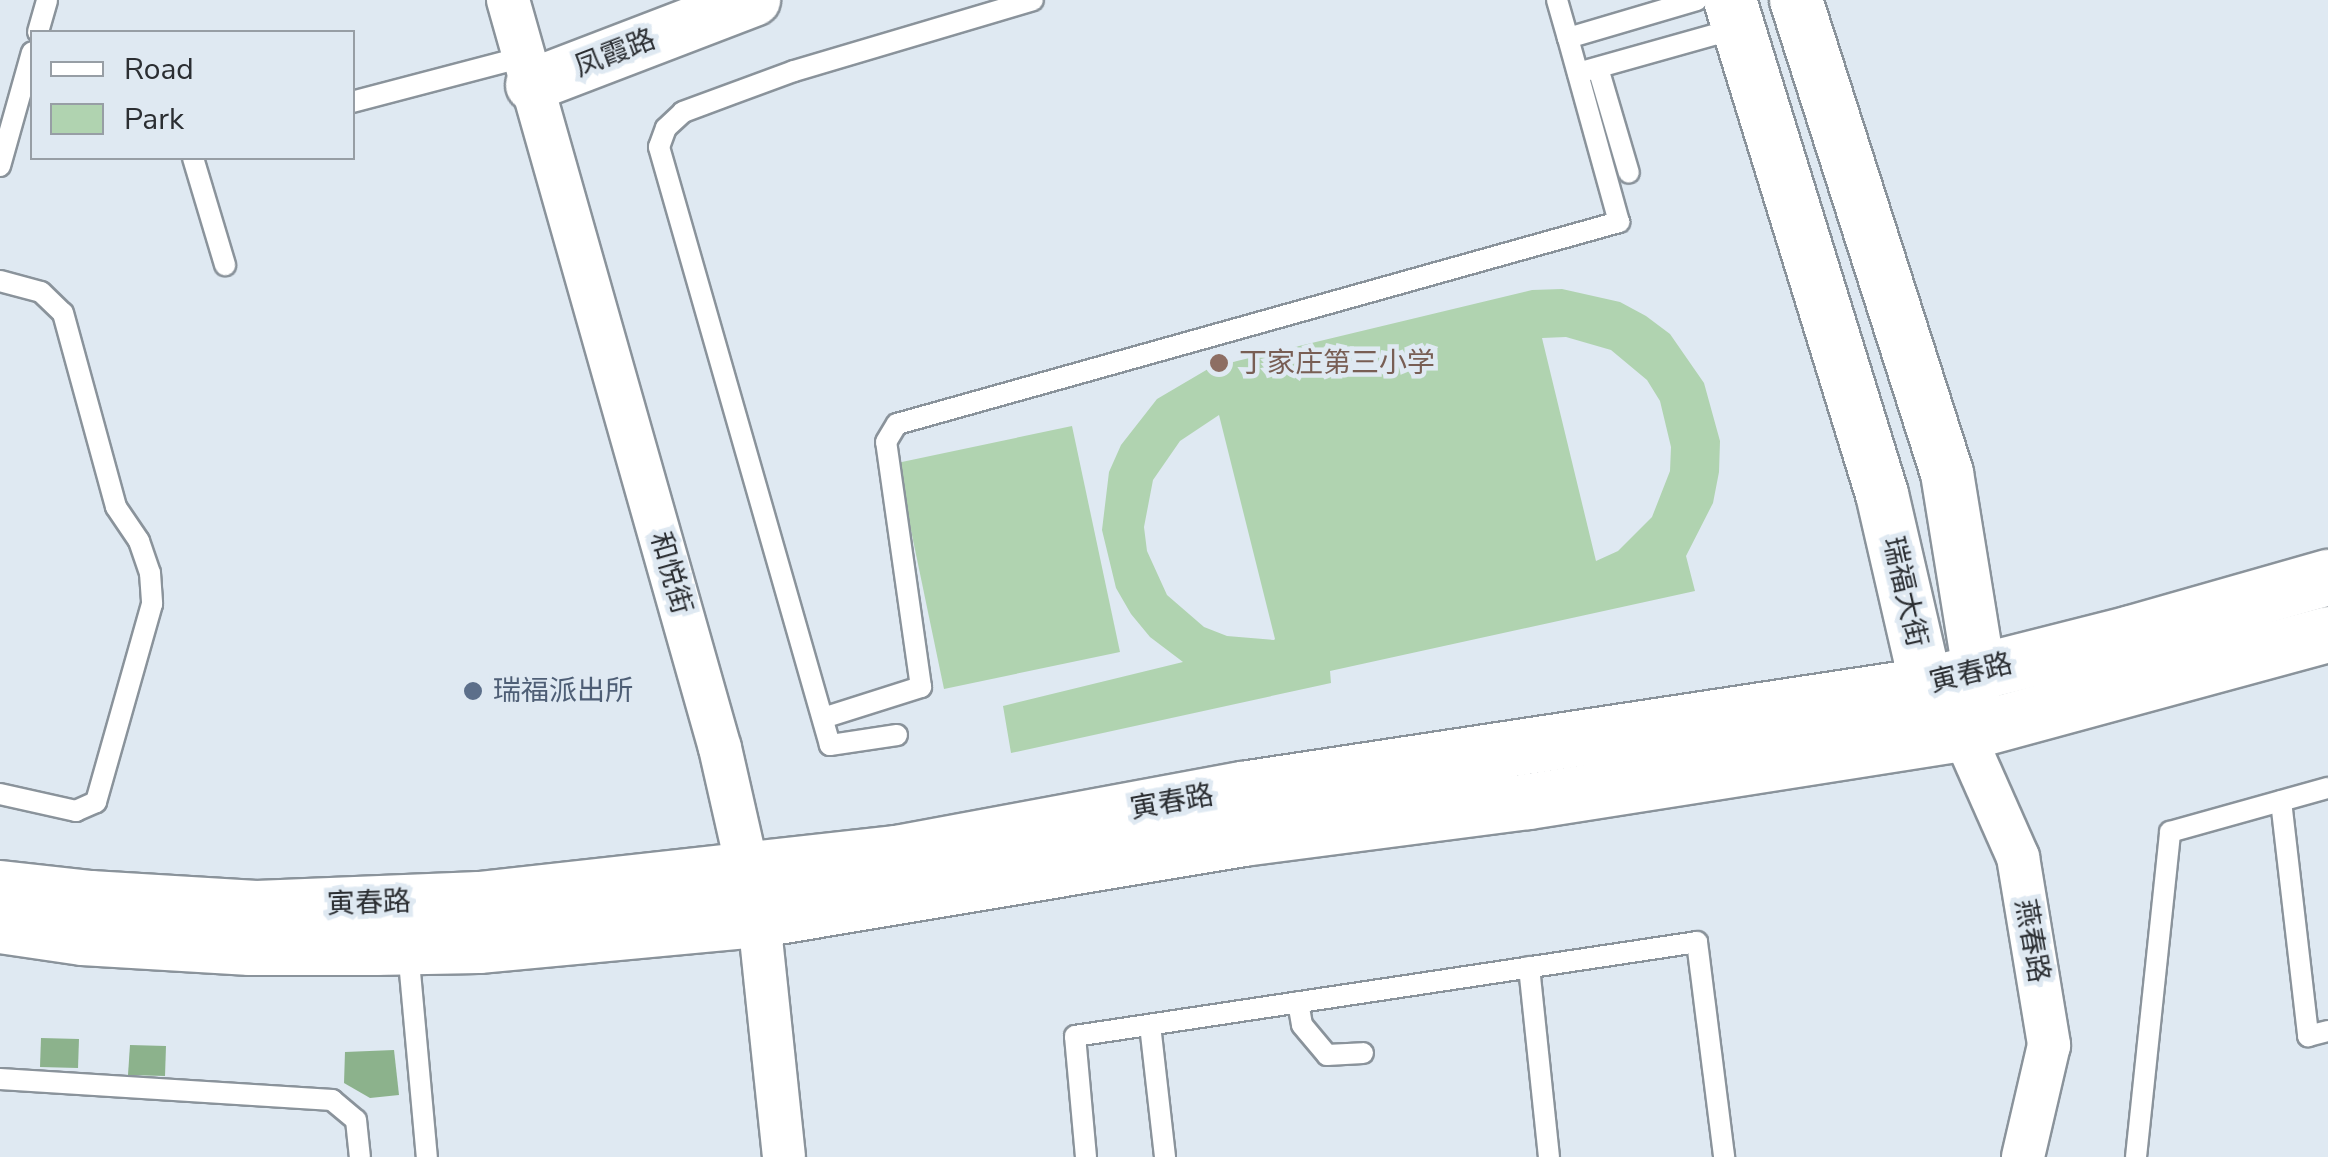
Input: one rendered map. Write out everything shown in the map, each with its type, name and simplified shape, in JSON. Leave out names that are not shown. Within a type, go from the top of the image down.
[{"type":"main road","name":"寅春路","points":[[0,888],[256,908],[753,894],[896,853],[1242,789],[1926,684],[2328,577]]},
{"type":"main road","name":"寅春路","points":[[0,926],[82,937],[250,947],[478,945],[753,894],[1528,801],[1962,733],[2328,634]]},
{"type":"street","name":"和悦街","points":[[508,0],[720,748],[753,894],[784,1157]]},
{"type":"street","name":"凤霞路","points":[[528,71],[754,0]]},
{"type":"street","name":"瑞福大街","points":[[1796,0],[1946,473],[1979,671],[1962,733]]},
{"type":"street","name":"瑞福大街","points":[[1721,9],[1882,494],[1926,684],[1962,733]]},
{"type":"street","name":"燕春路","points":[[1962,733],[2018,857],[2050,1045],[2023,1157]]},
{"type":"lane","points":[[39,30],[47,0]]},
{"type":"lane","points":[[897,736],[830,744],[659,147],[666,128],[684,112],[794,70],[1034,0]]},
{"type":"lane","points":[[1557,0],[1568,38],[1588,71],[1628,173]]},
{"type":"lane","points":[[1588,71],[1721,9]]},
{"type":"lane","points":[[1568,38],[1721,9]]},
{"type":"lane","points":[[0,166],[30,59]]},
{"type":"lane","points":[[355,101],[528,71]]},
{"type":"lane","points":[[823,718],[921,687],[886,442],[897,424],[1620,222],[1588,71]]},
{"type":"lane","points":[[193,160],[225,266]]},
{"type":"lane","points":[[0,281],[41,292],[62,312],[116,507],[139,542],[150,573],[152,604],[96,802],[76,811],[0,794]]},
{"type":"lane","points":[[2136,1157],[2170,832],[2328,788]]},
{"type":"lane","points":[[2281,801],[2308,1036],[2328,1032]]},
{"type":"lane","points":[[1086,1157],[1074,1036],[1697,942],[1724,1157]]},
{"type":"lane","points":[[407,947],[427,1157]]},
{"type":"lane","points":[[1529,967],[1549,1157]]},
{"type":"lane","points":[[1298,1002],[1302,1025],[1327,1054],[1363,1053]]},
{"type":"lane","points":[[1150,1025],[1165,1157]]},
{"type":"lane","points":[[0,1079],[332,1100],[356,1120],[360,1157]]},
{"type":"green space","points":[[1562,289],[1620,302],[1646,316],[1670,334],[1704,383],[1720,441],[1719,472],[1713,503],[1686,556],[1695,591],[1330,671],[1331,683],[1011,753],[1003,706],[1183,662],[1150,637],[1131,614],[1116,588],[1102,530],[1109,472],[1121,445],[1157,399],[1208,369],[1532,290]],"holes":[[[1566,337],[1611,350],[1647,380],[1660,401],[1671,447],[1670,471],[1652,517],[1618,551],[1596,561],[1542,338]],[[1219,415],[1275,639],[1274,640],[1227,636],[1204,627],[1167,595],[1147,551],[1144,527],[1153,480],[1180,441]]]},
{"type":"green space","points":[[1072,426],[1120,652],[944,689],[897,463]]},
{"type":"green space","points":[[41,1038],[79,1039],[78,1068],[40,1067]]},
{"type":"green space","points":[[130,1045],[166,1046],[165,1076],[128,1075]]},
{"type":"green space","points":[[394,1050],[399,1095],[370,1098],[344,1083],[345,1052]]},
{"type":"place","name":"丁家庄第三小学","points":[[1219,363]]},
{"type":"place","name":"瑞福派出所","points":[[473,691]]}]
